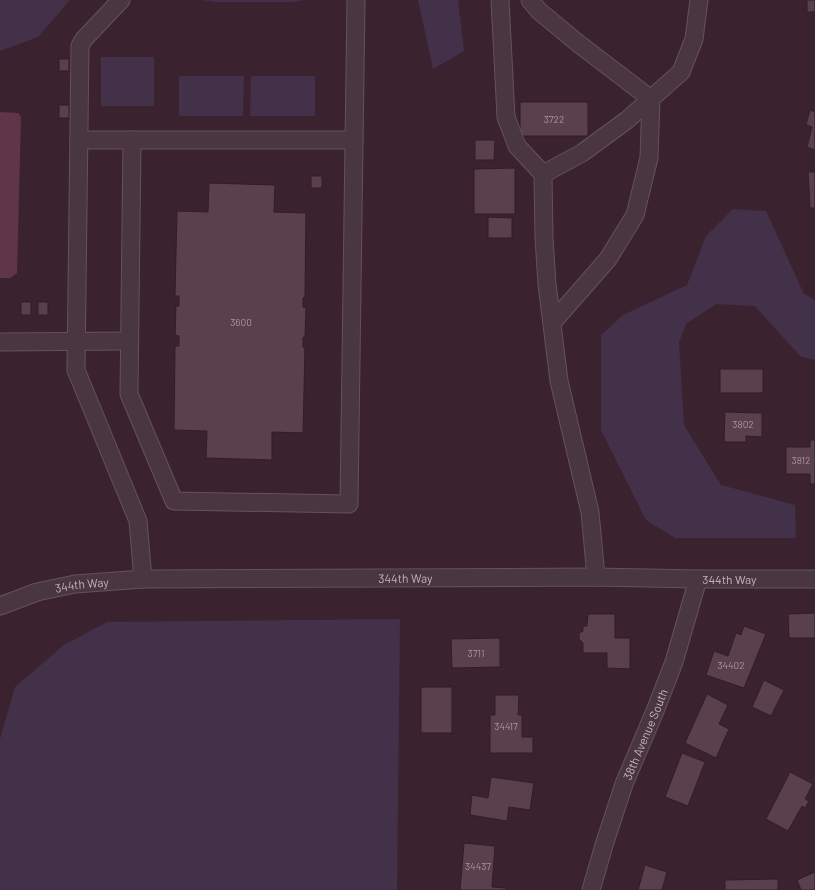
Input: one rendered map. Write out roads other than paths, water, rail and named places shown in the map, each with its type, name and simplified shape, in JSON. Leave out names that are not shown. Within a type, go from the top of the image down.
[{"type":"street","points":[[120,0],[84,39],[80,46],[76,370],[138,521],[143,579]]},
{"type":"street","points":[[132,140],[129,394],[174,501],[349,504],[356,0]]},
{"type":"street","points":[[500,0],[506,117],[517,146],[543,174],[544,245],[547,284],[559,380],[590,512],[596,577]]},
{"type":"street","points":[[530,0],[539,11],[651,100]]},
{"type":"street","points":[[543,174],[582,153],[651,100],[681,72],[694,39],[699,0]]},
{"type":"street","points":[[552,323],[608,259],[635,215],[649,158],[651,100]]},
{"type":"street","points":[[79,140],[354,140]]},
{"type":"street","points":[[0,342],[129,341]]},
{"type":"street","name":"344th Way","points":[[0,606],[37,592],[75,584],[143,579],[596,577],[815,579]]},
{"type":"street","name":"38th Avenue South","points":[[591,890],[624,784],[674,662],[698,579]]}]
